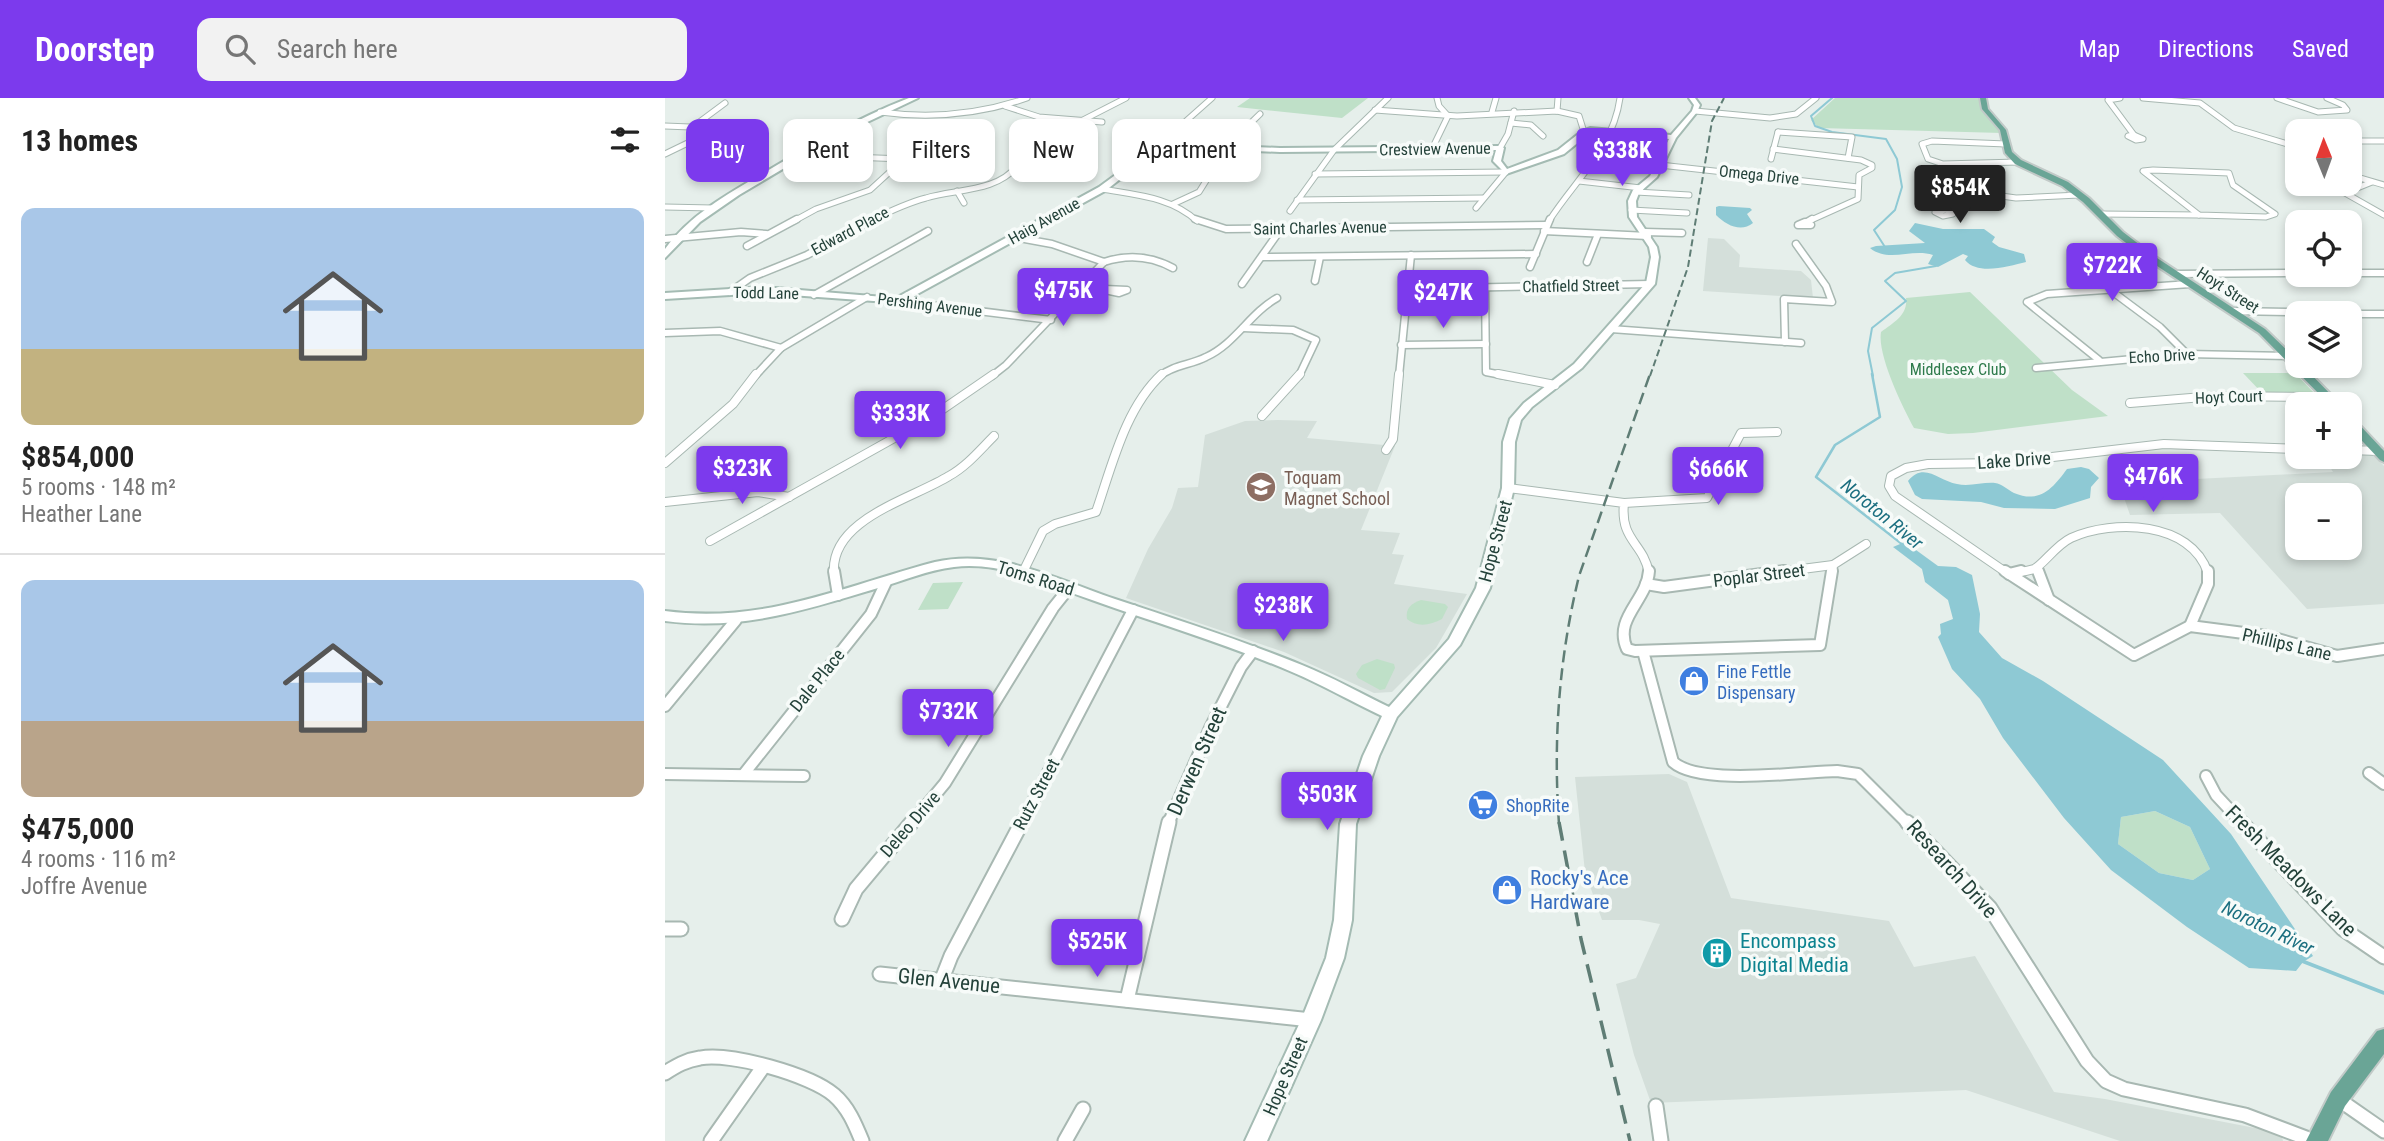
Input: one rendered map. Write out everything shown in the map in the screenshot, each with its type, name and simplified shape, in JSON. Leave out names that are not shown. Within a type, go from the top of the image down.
[{"type":"main road","points":[[1983,98],[1985,109],[2003,130],[2010,153],[2018,162]]},
{"type":"main road","name":"Hoyt Street","points":[[2018,162],[2065,184],[2120,234],[2262,331],[2285,353]]},
{"type":"main road","name":"Hoyt Street","points":[[2309,378],[2322,392]]},
{"type":"main road","points":[[2362,434],[2381,454]]},
{"type":"main road","points":[[2315,1141],[2338,1099],[2384,1038]]},
{"type":"street","points":[[864,119],[915,98]]},
{"type":"street","points":[[880,112],[936,117],[1004,106],[1027,98]]},
{"type":"street","points":[[1085,119],[1126,98]]},
{"type":"street","name":"Haig Avenue","points":[[1188,119],[1212,98]]},
{"type":"street","points":[[1290,211],[1334,150],[1388,98]]},
{"type":"street","points":[[1437,98],[1439,106],[1448,116]]},
{"type":"street","points":[[1492,112],[1496,98]]},
{"type":"street","points":[[1557,111],[1558,98]]},
{"type":"street","points":[[1530,267],[1546,228],[1611,131],[1619,113],[1620,98]]},
{"type":"street","points":[[1650,284],[1655,257],[1646,234],[1631,210],[1639,190],[1660,165],[1673,137],[1695,111],[1697,105],[1692,98]]},
{"type":"street","points":[[1695,111],[1770,118],[1796,114],[1816,98]]},
{"type":"street","points":[[2120,98],[2108,100],[2134,135]]},
{"type":"street","points":[[2143,98],[2200,103],[2234,128],[2285,143]]},
{"type":"street","points":[[2277,98],[2318,112],[2347,110],[2343,105],[2327,98]]},
{"type":"street","points":[[703,119],[726,103]]},
{"type":"street","points":[[1004,106],[1039,117],[1060,119]]},
{"type":"street","points":[[1375,110],[1448,116],[1557,111],[1579,116],[1584,132]]},
{"type":"street","points":[[1506,172],[1497,161],[1514,111]]},
{"type":"street","points":[[1255,119],[1260,114]]},
{"type":"street","points":[[1432,149],[1448,116]]},
{"type":"street","points":[[1770,118],[1778,132],[1771,159]]},
{"type":"street","points":[[1511,123],[1531,125],[1543,136]]},
{"type":"street","points":[[665,126],[686,127]]},
{"type":"street","points":[[1315,174],[1506,172],[1561,152],[1584,132],[1611,131],[1673,137]]},
{"type":"street","points":[[1778,132],[1852,137],[1848,158]]},
{"type":"street","points":[[2363,141],[2384,141]]},
{"type":"street","points":[[665,154],[686,144]]},
{"type":"street","points":[[2006,144],[1922,144],[1928,159],[1943,164],[2018,162]]},
{"type":"street","name":"Crestview Avenue","points":[[1261,149],[1500,148]]},
{"type":"street","name":"Omega Drive","points":[[1773,149],[1848,158],[1872,165],[1872,168],[1859,175],[1858,199],[1844,208],[1807,222]]},
{"type":"street","name":"Omega Drive","points":[[1660,165],[1858,187]]},
{"type":"street","points":[[2101,214],[2266,217],[2275,214],[2233,185],[2229,173],[2143,171],[2199,215]]},
{"type":"street","points":[[1476,208],[1506,172]]},
{"type":"street","name":"Edward Place","points":[[730,292],[743,281],[787,264],[883,212],[993,182],[1009,173]]},
{"type":"street","points":[[747,246],[816,209],[870,190],[887,174]]},
{"type":"street","points":[[2363,179],[2384,186]]},
{"type":"street","name":"Haig Avenue","points":[[898,301],[1112,181]]},
{"type":"street","points":[[1579,181],[1689,195]]},
{"type":"street","points":[[665,256],[676,238],[692,222],[754,182]]},
{"type":"street","points":[[1173,204],[1198,195],[1208,182]]},
{"type":"street","points":[[2372,182],[2345,193],[2371,210],[2368,215],[2384,216]]},
{"type":"street","name":"Saint Charles Avenue","points":[[1102,189],[1145,195],[1173,204],[1192,214],[1198,222],[1226,229],[1546,228],[1598,234],[1682,233]]},
{"type":"street","points":[[957,191],[964,203]]},
{"type":"street","points":[[1940,210],[1933,198],[1936,194],[1948,191],[1972,191],[2008,197],[2079,195]]},
{"type":"street","points":[[1297,200],[1483,198]]},
{"type":"street","points":[[665,207],[712,208]]},
{"type":"street","points":[[1631,210],[1687,213]]},
{"type":"street","points":[[1242,284],[1281,229]]},
{"type":"street","points":[[665,239],[741,232],[767,234]]},
{"type":"street","points":[[814,295],[927,232]]},
{"type":"street","points":[[1587,262],[1598,234]]},
{"type":"street","points":[[1013,237],[1052,244],[1104,262]]},
{"type":"street","points":[[1785,342],[1784,299],[1832,302],[1826,286],[1796,244]]},
{"type":"street","points":[[1262,257],[1535,254]]},
{"type":"street","points":[[1386,450],[1393,439],[1411,255]]},
{"type":"street","points":[[710,541],[958,402],[993,376],[1051,320],[1104,262],[1115,257],[1131,257],[1164,263],[1173,268]]},
{"type":"street","points":[[1315,281],[1320,257]]},
{"type":"street","points":[[2176,274],[2285,273]]},
{"type":"street","points":[[2362,273],[2384,273]]},
{"type":"street","name":"Chatfield Street","points":[[1407,289],[1650,284]]},
{"type":"street","name":"Hope Street","points":[[1256,1141],[1331,971],[1341,934],[1345,851],[1351,810],[1391,713],[1449,650],[1470,615],[1487,576],[1509,488],[1509,442],[1513,425],[1528,405],[1578,366],[1650,284]]},
{"type":"street","points":[[2099,360],[2028,302],[2047,294],[2190,284]]},
{"type":"street","points":[[1485,287],[1485,371],[1489,375],[1555,385]]},
{"type":"street","points":[[1081,288],[1105,290]]},
{"type":"street","points":[[2109,289],[2160,327],[2187,354]]},
{"type":"street","name":"Todd Lane","points":[[665,296],[763,290],[867,297]]},
{"type":"street","name":"Pershing Avenue","points":[[665,463],[733,404],[770,357],[867,297],[1051,320]]},
{"type":"street","points":[[1023,572],[1043,532],[1052,526],[1088,517],[1096,512],[1132,417],[1161,374],[1207,357],[1243,328],[1265,305],[1277,298]]},
{"type":"street","points":[[2232,311],[2285,312]]},
{"type":"street","points":[[2362,314],[2384,314]]},
{"type":"street","points":[[1243,328],[1302,332],[1316,340],[1299,379],[1262,416]]},
{"type":"street","points":[[1611,329],[1666,335],[1801,342]]},
{"type":"street","points":[[665,333],[720,331],[781,348]]},
{"type":"street","points":[[1401,345],[1486,344]]},
{"type":"street","name":"Echo Drive","points":[[2036,368],[2099,360],[2187,354],[2285,356]]},
{"type":"street","name":"Hoyt Court","points":[[2130,403],[2215,396],[2285,399]]},
{"type":"street","points":[[1509,488],[1625,503],[1707,498],[1741,433],[1777,432]]},
{"type":"street","points":[[838,595],[834,559],[840,544],[849,534],[867,519],[951,475],[994,436]]},
{"type":"street","name":"Lake Drive","points":[[2009,574],[1895,496],[1889,486],[1891,476],[1906,468],[1929,464],[2001,463],[2164,444],[2285,449]]},
{"type":"street","points":[[2362,452],[2381,454]]},
{"type":"street","points":[[665,502],[693,502],[751,491],[775,492],[789,497]]},
{"type":"street","points":[[1625,503],[1622,526],[1645,562],[1649,574],[1630,610],[1622,636],[1627,649],[1643,651],[1820,645],[1833,565]]},
{"type":"street","points":[[2137,525],[2163,532],[2183,542],[2205,562],[2210,581],[2190,626],[2134,655],[2009,574],[2037,568],[2045,554],[2073,538],[2111,527],[2137,525]]},
{"type":"street","name":"Poplar Street","points":[[1646,584],[1664,587],[1833,565],[1866,544]]},
{"type":"street","name":"Toms Road","points":[[665,616],[700,622],[736,620],[936,567],[963,562],[996,565],[1253,651],[1317,677],[1391,713]]},
{"type":"street","points":[[2037,568],[2049,600]]},
{"type":"street","name":"Dale Place","points":[[743,775],[871,614],[886,582]]},
{"type":"street","name":"Deleo Drive","points":[[842,919],[856,889],[945,783],[1053,608],[1069,588]]},
{"type":"street","name":"Rutz Street","points":[[942,979],[1133,610]]},
{"type":"street","points":[[665,706],[736,620]]},
{"type":"street","name":"Phillips Lane","points":[[2190,626],[2267,636],[2337,656],[2384,649]]},
{"type":"street","name":"Derwen Street","points":[[1128,1000],[1170,816],[1210,728],[1241,667],[1253,651]]},
{"type":"street","name":"Research Drive","points":[[1643,651],[1673,762],[1681,769],[1706,776],[1837,771],[1858,774],[1990,908],[2087,1061],[2106,1081],[2124,1089],[2275,1124],[2315,1141]]},
{"type":"street","points":[[2369,773],[2384,784]]},
{"type":"street","points":[[665,774],[804,776]]},
{"type":"street","name":"Fresh Meadows Lane","points":[[2206,776],[2216,795],[2328,914],[2343,929],[2384,957]]},
{"type":"street","points":[[665,929],[681,929]]},
{"type":"street","name":"Glen Avenue","points":[[880,974],[1311,1020]]},
{"type":"street","points":[[665,1073],[684,1061],[718,1054],[818,1084],[833,1092],[852,1115],[862,1141]]},
{"type":"street","points":[[711,1141],[763,1067]]},
{"type":"street","points":[[2338,1099],[2384,1131]]},
{"type":"street","points":[[1656,1106],[1661,1141]]},
{"type":"street","points":[[1065,1141],[1083,1109]]},
{"type":"shaded area","points":[[1708,238],[1724,239],[1740,255],[1739,267],[1801,271],[1811,280],[1813,298],[1703,291]]},
{"type":"shaded area","points":[[1245,421],[1317,421],[1307,438],[1395,446],[1361,530],[1400,533],[1392,554],[1404,555],[1394,584],[1467,594],[1436,648],[1392,692],[1374,693],[1284,652],[1126,598],[1148,549],[1172,508],[1178,488],[1198,487],[1205,435]]},
{"type":"shaded area","points":[[2362,454],[2373,454],[2384,466],[2384,604],[2307,609],[2220,513],[2130,515],[2119,483],[2333,472],[2331,469],[2362,469]]},
{"type":"shaded area","points":[[1669,774],[1687,782],[1731,898],[1889,921],[1914,967],[1975,956],[2054,1092],[2105,1099],[2281,1133],[2283,1141],[2120,1141],[1966,1090],[1651,1103],[1634,1055],[1616,984],[1636,978],[1660,924],[1639,920],[1602,920],[1585,872],[1575,777]]},
{"type":"green space","points":[[1250,98],[1368,98],[1342,118],[1237,107]]},
{"type":"green space","points":[[1835,98],[1981,98],[1981,104],[2002,133],[1819,128],[1811,120]]},
{"type":"green space","name":"Middlesex Club","points":[[1970,292],[2072,390],[2108,416],[1973,433],[1948,434],[1914,428],[1887,367],[1881,332],[1902,314],[1906,298]]},
{"type":"green space","points":[[2243,373],[2285,373],[2285,378],[2300,378],[2313,392],[2285,392],[2285,394],[2263,394]]},
{"type":"green space","points":[[963,582],[948,609],[918,610],[933,583]]},
{"type":"green space","points":[[1421,600],[1445,604],[1448,607],[1442,619],[1424,625],[1407,619],[1410,606]]},
{"type":"green space","points":[[1377,659],[1394,664],[1395,668],[1385,689],[1380,690],[1358,678],[1356,674],[1362,665]]},
{"type":"green space","points":[[2155,811],[2190,827],[2210,869],[2193,880],[2159,873],[2118,844],[2121,817]]},
{"type":"water","points":[[1716,207],[1750,208],[1752,210],[1747,214],[1753,223],[1744,227],[1729,225],[1716,215]]},
{"type":"water","points":[[1915,223],[1943,229],[1984,229],[1995,237],[1992,242],[1999,247],[2024,254],[2026,262],[2003,267],[1978,268],[1965,260],[1968,256],[1963,254],[1938,267],[1928,264],[1933,255],[1892,255],[1870,248],[1925,243],[1909,231]]},
{"type":"water","points":[[2067,469],[2089,469],[2099,478],[2091,487],[2090,498],[2055,509],[2004,508],[1981,502],[1922,499],[1915,495],[1908,481],[1914,475],[1926,472],[1962,485],[1995,483],[2014,493],[2031,497],[2051,488]]},
{"type":"water","points":[[1905,542],[1938,566],[1956,567],[1972,575],[1980,614],[1979,632],[2002,658],[2043,681],[2163,760],[2231,834],[2313,956],[2303,962],[2296,971],[2249,968],[2187,927],[2111,870],[2064,818],[2003,738],[1980,699],[1952,669],[1938,637],[1941,634],[1940,624],[1953,619],[1948,600],[1925,582],[1922,569],[1893,547]],"holes":[[[2155,811],[2190,827],[2210,869],[2193,880],[2159,873],[2118,844],[2121,817]]]},
{"type":"waterway","name":"Noroton River","points":[[1832,98],[1811,116],[1815,126],[1832,132],[1886,139],[1897,159],[1902,187],[1895,210],[1874,230],[1885,247]]},
{"type":"waterway","name":"Noroton River","points":[[1900,247],[1917,245]]},
{"type":"waterway","name":"Noroton River","points":[[1873,376],[1868,351],[1872,328],[1906,301],[1885,281],[1895,273],[1936,266]]},
{"type":"waterway","name":"Noroton River","points":[[1872,374],[1880,417],[1835,445],[1816,477],[1902,544]]},
{"type":"waterway","name":"Noroton River","points":[[2302,961],[2384,993]]},
{"type":"railway","points":[[1650,376],[1688,267],[1712,121],[1724,98]]},
{"type":"railway","points":[[1559,824],[1557,730],[1562,668],[1572,607],[1579,576],[1650,374]]},
{"type":"railway","points":[[1559,822],[1581,939],[1630,1141]]},
{"type":"place","name":"Toquam Magnet School","points":[[1261,487]]},
{"type":"place","name":"Fine Fettle Dispensary","points":[[1694,681]]},
{"type":"place","name":"ShopRite","points":[[1483,805]]},
{"type":"place","name":"Rocky's Ace Hardware","points":[[1507,890]]},
{"type":"place","name":"Encompass Digital Media","points":[[1717,953]]}]
